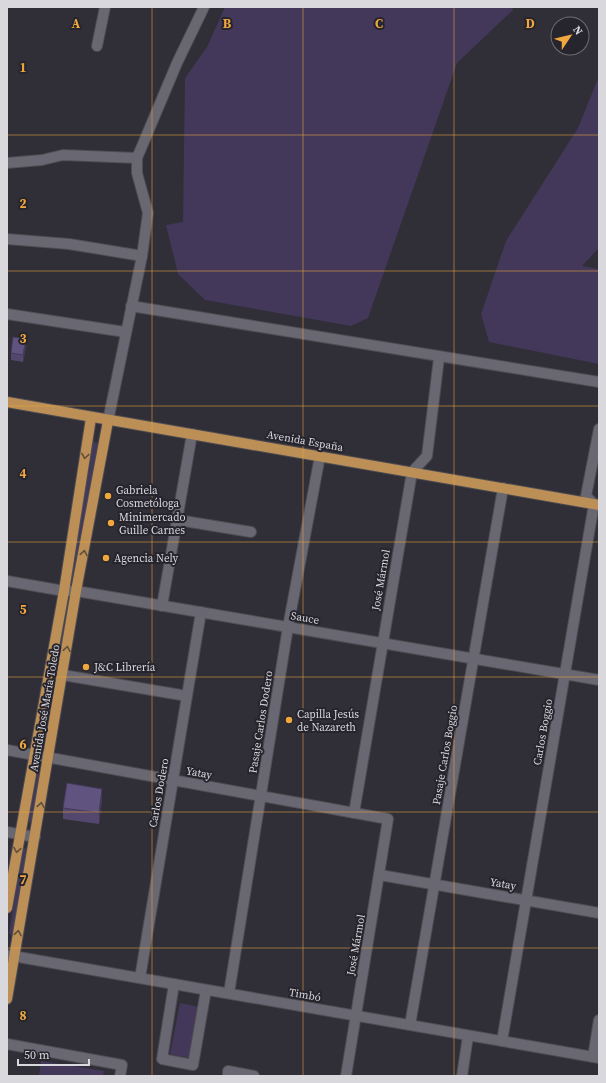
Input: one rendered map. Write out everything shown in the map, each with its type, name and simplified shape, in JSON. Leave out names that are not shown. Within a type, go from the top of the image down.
[{"type":"main road","name":"Avenida España","points":[[7,402],[108,421],[192,434],[596,504]]},
{"type":"main road","name":"Avenida José María Toledo","points":[[7,908],[64,591],[91,418]]},
{"type":"main road","name":"Avenida José María Toledo","points":[[7,999],[11,956],[35,837],[76,591],[108,421]]},
{"type":"street","points":[[97,46],[105,7]]},
{"type":"street","points":[[108,421],[125,332],[142,256],[148,213],[137,173],[136,158],[177,64],[204,7]]},
{"type":"street","points":[[7,163],[42,160],[63,155],[136,158]]},
{"type":"street","points":[[7,239],[69,244],[142,256]]},
{"type":"street","points":[[131,306],[439,358],[599,382]]},
{"type":"street","points":[[7,314],[125,332]]},
{"type":"street","points":[[412,472],[427,456],[439,358]]},
{"type":"street","points":[[596,504],[586,496],[599,429]]},
{"type":"street","points":[[162,606],[192,434]]},
{"type":"street","name":"Pasaje Carlos Dodero","points":[[229,993],[262,797],[262,787],[288,627],[320,456]]},
{"type":"street","name":"José Mármol","points":[[354,813],[412,472]]},
{"type":"street","name":"Pasaje Carlos Boggio","points":[[410,1025],[503,488]]},
{"type":"street","name":"Carlos Boggio","points":[[502,1041],[596,504]]},
{"type":"street","points":[[178,520],[251,532]]},
{"type":"street","name":"Sauce","points":[[7,581],[64,591],[76,591],[599,680]]},
{"type":"street","name":"Carlos Dodero","points":[[140,978],[201,612]]},
{"type":"street","points":[[63,675],[188,696]]},
{"type":"street","name":"Yatay","points":[[7,750],[388,819]]},
{"type":"street","name":"José Mármol","points":[[346,1076],[388,819]]},
{"type":"street","points":[[7,832],[35,837]]},
{"type":"street","name":"Yatay","points":[[380,875],[599,913]]},
{"type":"street","name":"Timbó","points":[[11,956],[596,1058]]},
{"type":"street","points":[[174,984],[162,1059],[193,1065],[206,990]]},
{"type":"street","points":[[596,1058],[599,1020]]},
{"type":"street","points":[[462,1076],[468,1036]]},
{"type":"street","points":[[7,1044],[122,1065],[120,1076]]},
{"type":"street","points":[[228,1076],[228,1071],[254,1076]]},
{"type":"shaded area","points":[[225,7],[512,7],[513,10],[457,63],[368,318],[351,326],[205,300],[178,274],[166,225],[183,222],[185,78],[207,47]]},
{"type":"shaded area","points":[[599,76],[599,248],[582,266],[599,269],[599,364],[489,342],[481,314],[506,241],[578,128]]},
{"type":"shaded area","points":[[93,442],[99,443],[76,581],[70,580]]},
{"type":"shaded area","points":[[66,604],[70,604],[47,743],[42,743]]},
{"type":"shaded area","points":[[38,770],[44,771],[33,823],[28,821]]},
{"type":"shaded area","points":[[23,848],[28,849],[13,935],[9,934]]},
{"type":"shaded area","points":[[180,1003],[199,1007],[189,1058],[170,1054]]},
{"type":"shaded area","points":[[41,1061],[104,1071],[103,1076],[39,1076]]},
{"type":"building","points":[[13,337],[26,339],[23,355],[11,353]]},
{"type":"building","points":[[67,783],[102,789],[99,813],[63,808]]},
{"type":"place","name":"Gabriela Cosmetóloga","points":[[108,496]]},
{"type":"place","name":"Minimercado Guille Carnes","points":[[111,523]]},
{"type":"place","name":"Agencia Nely","points":[[106,558]]},
{"type":"place","name":"J&C Librería","points":[[86,667]]},
{"type":"place","name":"Capilla Jesús de Nazareth","points":[[289,720]]}]
